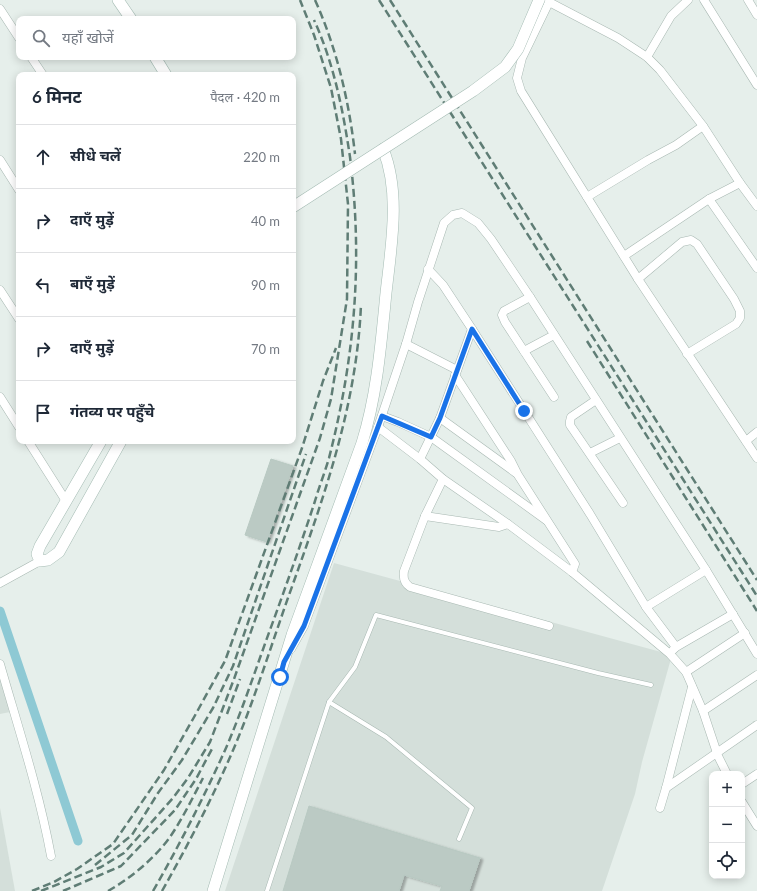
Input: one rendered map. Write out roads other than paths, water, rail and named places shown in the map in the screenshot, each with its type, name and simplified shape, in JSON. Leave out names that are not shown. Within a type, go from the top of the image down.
[{"type":"street","points":[[118,0],[129,16]]},
{"type":"street","points":[[647,56],[671,16],[688,0]]},
{"type":"street","points":[[704,0],[757,85]]},
{"type":"street","points":[[748,0],[757,15]]},
{"type":"street","points":[[546,1],[618,38],[647,56],[660,70],[702,126],[757,206]]},
{"type":"street","points":[[296,205],[473,92],[505,67],[518,49],[546,1]]},
{"type":"street","points":[[546,1],[522,58],[517,78],[521,91],[638,279],[757,458]]},
{"type":"street","points":[[0,9],[16,33]]},
{"type":"street","points":[[33,60],[41,72]]},
{"type":"street","points":[[157,60],[164,72]]},
{"type":"street","points":[[587,197],[676,145],[702,126]]},
{"type":"street","points":[[213,891],[292,635],[362,443],[373,401],[392,238],[393,189],[390,167],[383,149]]},
{"type":"street","points":[[0,160],[16,185]]},
{"type":"street","points":[[624,256],[709,199],[740,183]]},
{"type":"street","points":[[709,199],[757,268]]},
{"type":"street","points":[[284,662],[304,626],[378,427],[444,223],[453,215],[462,213],[478,223],[491,239],[530,297],[706,570],[757,654]]},
{"type":"street","points":[[638,279],[682,242],[691,240],[697,244],[734,299],[740,311],[740,318],[736,324],[687,354]]},
{"type":"street","points":[[428,269],[443,285],[472,329],[590,514],[646,607],[676,647]]},
{"type":"street","points":[[0,290],[16,315]]},
{"type":"street","points":[[530,297],[504,311],[502,315],[554,397]]},
{"type":"street","points":[[420,459],[440,418],[472,329]]},
{"type":"street","points":[[524,351],[554,335]]},
{"type":"street","points":[[406,344],[456,373],[511,461],[518,475],[575,564],[572,572]]},
{"type":"street","points":[[0,397],[16,422]]},
{"type":"street","points":[[596,400],[571,417],[570,425],[623,503]]},
{"type":"street","points":[[382,416],[431,437],[549,523]]},
{"type":"street","points":[[440,418],[518,475]]},
{"type":"street","points":[[378,427],[420,459],[443,479],[508,524],[572,572],[670,654],[686,672],[703,711],[717,752],[726,771]]},
{"type":"street","points":[[746,441],[757,432]]},
{"type":"street","points":[[590,453],[620,438]]},
{"type":"street","points":[[30,444],[66,501]]},
{"type":"street","points":[[40,561],[37,554],[40,546],[98,444]]},
{"type":"street","points":[[0,583],[40,561],[48,560],[59,552],[119,444]]},
{"type":"street","points":[[443,479],[425,516],[404,571],[404,580],[406,584],[410,587],[549,626]]},
{"type":"street","points":[[425,516],[499,527],[508,524]]},
{"type":"street","points":[[646,607],[706,570]]},
{"type":"street","points":[[670,654],[676,647],[732,614]]},
{"type":"street","points":[[686,672],[745,633]]},
{"type":"street","points":[[0,664],[47,833],[51,856]]},
{"type":"street","points":[[703,711],[757,675]]},
{"type":"street","points":[[660,808],[692,686]]},
{"type":"street","points":[[666,788],[757,725]]},
{"type":"street","points":[[745,782],[757,774]]},
{"type":"street","points":[[745,806],[756,823]]},
{"type":"lane","points":[[266,891],[329,702],[355,667],[376,615],[598,673],[651,685]]},
{"type":"lane","points":[[329,702],[386,737],[472,808],[459,839]]},
{"type":"waterway","points":[[0,611],[78,841]]},
{"type":"railway","points":[[41,891],[101,867],[124,853],[173,798],[188,778],[210,742],[320,438],[331,399],[347,299],[348,204],[341,139],[331,88],[314,35],[300,0]]},
{"type":"railway","points":[[315,0],[336,56],[346,95],[355,154]]},
{"type":"railway","points":[[379,0],[757,596]]},
{"type":"railway","points":[[390,0],[757,580]]},
{"type":"railway","points":[[153,891],[200,802],[226,748],[239,716],[295,560],[327,463],[338,420],[345,383],[354,309],[356,271],[354,196],[350,157],[337,87],[327,53],[314,20]]},
{"type":"railway","points":[[162,891],[218,785],[242,729],[314,524],[336,452],[353,379],[361,304]]},
{"type":"railway","points":[[587,341],[757,611]]},
{"type":"railway","points":[[32,891],[54,882],[77,869],[113,844],[164,770],[193,719],[225,661],[302,448],[323,381],[336,348]]},
{"type":"railway","points":[[95,865],[132,835],[158,793],[182,760],[213,708],[233,666],[306,454]]},
{"type":"railway","points":[[227,714],[240,679]]},
{"type":"railway","points":[[63,891],[121,866],[175,810],[196,779],[213,747]]},
{"type":"railway","points":[[108,891],[142,867],[164,845],[188,808],[203,778]]}]
